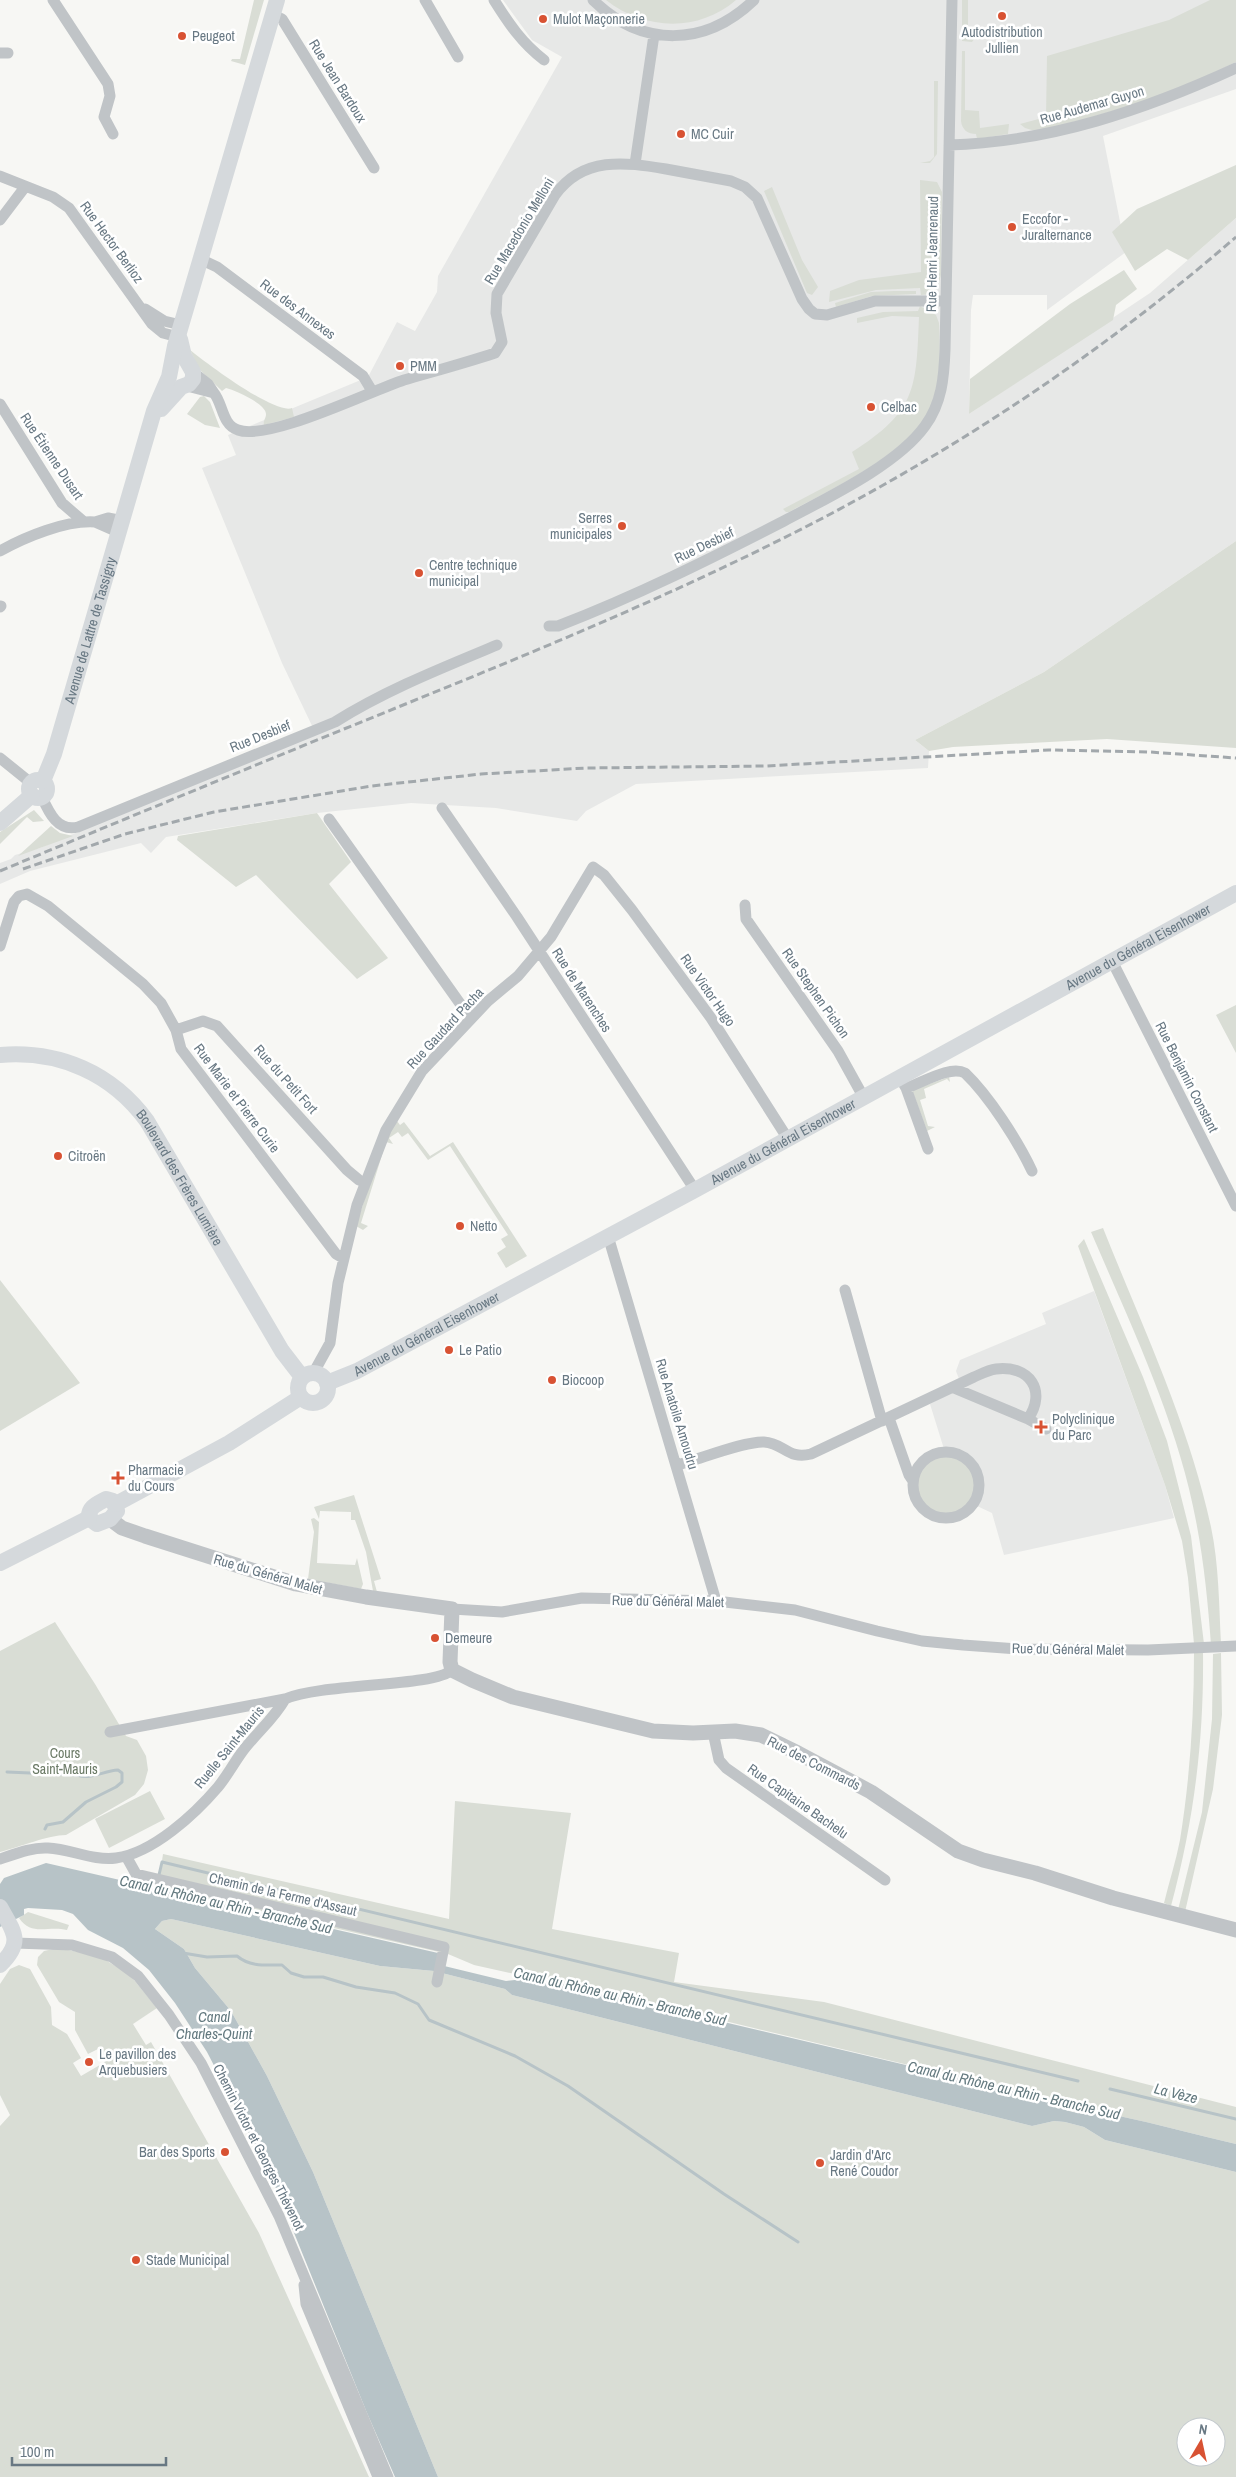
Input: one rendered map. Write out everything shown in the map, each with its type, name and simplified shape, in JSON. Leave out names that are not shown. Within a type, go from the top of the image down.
[{"type":"main road","points":[[182,375],[175,346],[275,7]]},
{"type":"main road","name":"Avenue de Lattre de Tassigny","points":[[37,789],[54,754],[151,424],[182,375]]},
{"type":"main road","points":[[0,823],[37,789]]},
{"type":"main road","name":"Avenue du Général Eisenhower","points":[[327,1383],[357,1371],[864,1098],[903,1083],[1112,961],[1236,893]]},
{"type":"main road","name":"Boulevard des Frères Lumière","points":[[0,1055],[30,1054],[71,1063],[108,1082],[130,1100],[146,1121],[282,1351],[308,1374]]},
{"type":"main road","points":[[308,1374],[322,1376],[327,1383],[327,1394],[320,1401],[309,1402],[301,1397],[298,1384],[308,1374]]},
{"type":"main road","points":[[0,1563],[89,1518],[97,1524],[113,1512],[229,1443],[301,1397]]},
{"type":"main road","points":[[0,1907],[10,1924],[15,1944],[10,1955],[0,1965]]},
{"type":"street","points":[[53,0],[108,84],[110,96],[104,117],[113,134]]},
{"type":"street","points":[[425,0],[458,57]]},
{"type":"street","points":[[494,0],[517,35],[544,60]]},
{"type":"street","points":[[593,0],[618,20],[632,28],[654,35],[669,36],[698,33],[730,19],[754,0]]},
{"type":"street","name":"Rue Henri Jeanrenaud","points":[[865,475],[894,456],[916,436],[936,408],[944,371],[952,0]]},
{"type":"street","name":"Rue Jean Bardoux","points":[[275,7],[374,168]]},
{"type":"street","points":[[635,164],[654,35]]},
{"type":"street","name":"Rue Audemar Guyon","points":[[949,145],[1016,139],[1092,123],[1164,99],[1236,68]]},
{"type":"street","name":"Rue Macedonio Melloni","points":[[182,375],[214,393],[230,425],[240,431],[258,432],[290,424],[372,391],[495,353],[502,342],[496,312],[497,294],[554,195],[567,180],[584,169],[609,163],[635,164],[731,181],[749,190],[760,204],[802,299],[815,314],[827,315],[866,303],[884,300],[946,301]]},
{"type":"street","name":"Rue Hector Berlioz","points":[[1,178],[53,197],[69,208],[158,330],[167,335],[180,331]]},
{"type":"street","points":[[0,220],[25,187]]},
{"type":"street","name":"Rue des Annexes","points":[[200,259],[217,267],[363,376],[372,391]]},
{"type":"street","name":"Rue Étienne Dusart","points":[[0,404],[62,504],[89,522],[121,527]]},
{"type":"street","name":"Rue Desbief","points":[[549,626],[558,626],[618,603],[820,502],[865,475]]},
{"type":"street","points":[[0,550],[42,533],[89,522]]},
{"type":"street","name":"Rue Desbief","points":[[37,789],[53,817],[62,826],[69,828],[78,827],[335,722],[362,705],[431,672],[497,646]]},
{"type":"street","points":[[0,758],[37,789]]},
{"type":"street","name":"Rue de Marenches","points":[[442,808],[695,1190]]},
{"type":"street","points":[[329,819],[471,1019]]},
{"type":"street","name":"Rue Gaudard Pacha","points":[[308,1374],[330,1343],[343,1258],[364,1182],[382,1137],[422,1071],[471,1019],[518,976],[565,915],[593,867]]},
{"type":"street","name":"Rue Victor Hugo","points":[[593,867],[604,875],[632,910],[711,1018],[788,1140]]},
{"type":"street","name":"Rue Marie et Pierre Curie","points":[[0,946],[14,902],[19,896],[27,894],[48,906],[143,984],[169,1013],[181,1049],[336,1254],[343,1258]]},
{"type":"street","name":"Rue Stephen Pichon","points":[[745,905],[746,919],[838,1051],[864,1098]]},
{"type":"street","name":"Rue Benjamin Constant","points":[[1112,961],[1236,1206]]},
{"type":"street","name":"Rue du Petit Fort","points":[[176,1030],[203,1021],[217,1026],[347,1170],[358,1180],[364,1182]]},
{"type":"street","points":[[903,1083],[915,1086],[950,1070],[965,1073],[1009,1129],[1023,1151],[1032,1171]]},
{"type":"street","points":[[903,1083],[928,1149]]},
{"type":"street","name":"Rue Anatoile Amoudru","points":[[608,1236],[716,1601]]},
{"type":"street","points":[[845,1290],[885,1420],[913,1481],[914,1492],[921,1506],[933,1516],[955,1518],[964,1513],[978,1496],[978,1474],[968,1461],[954,1453],[943,1452],[932,1455],[916,1470],[913,1481]]},
{"type":"street","points":[[677,1466],[756,1442],[770,1443],[793,1455],[802,1456],[994,1369],[1020,1373],[1032,1382],[1037,1395],[1036,1408],[1028,1419]]},
{"type":"street","points":[[954,1388],[1028,1419],[1046,1430]]},
{"type":"street","name":"Rue du Général Malet","points":[[113,1512],[122,1528],[296,1584],[366,1598],[452,1609],[502,1612],[582,1598],[716,1601],[795,1610],[895,1635],[963,1645],[1018,1649],[1196,1650],[1236,1646]]},
{"type":"street","points":[[452,1609],[450,1662],[452,1670]]},
{"type":"street","name":"Ruelle Saint-Mauris","points":[[110,1732],[285,1699],[324,1689],[426,1679],[448,1674],[452,1670]]},
{"type":"street","name":"Rue des Commards","points":[[452,1670],[472,1680],[531,1703],[653,1731],[693,1734],[749,1732],[780,1743],[871,1792],[958,1852],[970,1857],[1035,1873],[1113,1898],[1236,1930]]},
{"type":"street","name":"Ruelle Saint-Mauris","points":[[0,1859],[26,1851],[46,1848],[97,1858],[126,1856],[161,1839],[218,1787],[242,1751],[279,1710],[285,1699]]},
{"type":"street","name":"Rue Capitaine Bachelu","points":[[713,1732],[719,1760],[726,1768],[885,1880]]},
{"type":"street","name":"Chemin de la Ferme d'Assaut","points":[[126,1856],[136,1874],[444,1950],[436,1982]]},
{"type":"street","name":"Chemin Victor et Georges Thévenot","points":[[15,1944],[72,1945],[101,1952],[130,1969],[147,1986],[170,2015],[206,2072],[254,2165],[302,2271],[388,2477]]},
{"type":"street","name":"Chemin Victor et Georges Thévenot","points":[[302,2271],[306,2304],[378,2477]]},
{"type":"shaded area","points":[[503,0],[1236,0],[1236,89],[1103,136],[1126,252],[1047,310],[1047,295],[973,295],[969,414],[1150,293],[1236,218],[1236,541],[1044,672],[915,740],[929,751],[928,768],[636,784],[586,811],[577,821],[496,808],[411,803],[317,813],[166,837],[151,853],[141,843],[30,871],[0,884],[0,863],[11,859],[15,855],[40,848],[315,732],[282,663],[202,468],[236,455],[228,435],[368,377],[397,322],[415,331],[437,292],[438,276],[562,57],[532,40]]},
{"type":"shaded area","name":"Polyclinique du Parc","points":[[1094,1291],[1165,1485],[1174,1518],[1004,1555],[992,1513],[977,1506],[981,1491],[981,1477],[976,1464],[961,1454],[944,1449],[930,1404],[962,1387],[956,1371],[960,1360],[1046,1324],[1042,1313]]},
{"type":"green space","points":[[254,0],[264,0],[245,65],[231,61],[232,59],[240,59]]},
{"type":"green space","points":[[606,0],[736,0],[721,11],[705,18],[671,24],[637,17],[621,10]]},
{"type":"green space","points":[[962,0],[968,0],[968,28],[975,29],[975,38],[972,42],[962,41]]},
{"type":"green space","points":[[1210,0],[1236,0],[1236,62],[1163,94],[1112,111],[1035,131],[1025,128],[1020,124],[1046,117],[1047,56],[1169,20]]},
{"type":"green space","points":[[962,51],[965,51],[965,110],[979,111],[980,128],[1009,124],[1008,134],[977,139],[976,134],[964,129],[961,121]]},
{"type":"green space","points":[[934,81],[938,81],[937,154],[930,163],[920,163],[930,161],[934,157]]},
{"type":"green space","points":[[1236,165],[1236,218],[1188,260],[1167,249],[1135,271],[1112,232],[1137,209]]},
{"type":"green space","points":[[920,180],[937,182],[942,192],[941,275],[937,290],[932,294],[921,295],[920,288],[876,290],[829,302],[830,291],[859,280],[921,272]]},
{"type":"green space","points":[[772,187],[802,260],[818,287],[812,295],[807,293],[764,191]]},
{"type":"green space","points":[[1124,270],[1137,289],[1116,305],[1113,320],[969,414],[970,379],[1070,304]]},
{"type":"green space","points":[[916,291],[916,294],[872,296],[836,307],[835,303],[871,292]]},
{"type":"green space","points":[[920,306],[936,315],[939,323],[940,344],[937,386],[931,406],[921,423],[907,439],[869,468],[826,493],[786,512],[783,509],[859,469],[852,452],[889,424],[901,410],[909,396],[914,380],[919,317],[892,316],[857,323],[857,318],[883,312],[918,311]]},
{"type":"green space","points":[[190,350],[256,396],[283,408],[292,408],[294,417],[264,425],[265,410],[243,394],[226,388],[222,391],[199,369]]},
{"type":"green space","points":[[204,396],[210,402],[220,428],[205,425],[187,414],[200,397]]},
{"type":"green space","points":[[1236,541],[1236,748],[1107,739],[953,747],[929,751],[915,740],[1044,672]]},
{"type":"green space","points":[[34,810],[44,821],[33,822],[27,817],[0,844],[0,832]]},
{"type":"green space","points":[[317,813],[351,862],[329,884],[388,958],[357,979],[256,875],[236,887],[177,840],[178,836]]},
{"type":"green space","points":[[51,826],[60,833],[73,836],[18,856]]},
{"type":"green space","points":[[1236,1005],[1236,1053],[1216,1015]]},
{"type":"green space","points":[[949,1077],[950,1082],[947,1079],[924,1089],[926,1098],[920,1100],[928,1126],[935,1127],[927,1131],[912,1090]]},
{"type":"green space","points":[[397,1121],[400,1125],[404,1122],[430,1156],[453,1142],[527,1256],[506,1268],[497,1253],[506,1247],[501,1239],[508,1235],[450,1146],[428,1160],[408,1133],[402,1137],[398,1132],[389,1138],[393,1144],[386,1142],[361,1223],[368,1226],[363,1230],[356,1226],[381,1147]]},
{"type":"green space","points":[[1103,1228],[1163,1376],[1202,1489],[1216,1556],[1221,1644],[1211,1645],[1199,1536],[1188,1484],[1177,1447],[1137,1338],[1091,1232]]},
{"type":"green space","points":[[1084,1239],[1143,1377],[1167,1441],[1191,1536],[1204,1644],[1194,1644],[1188,1578],[1182,1541],[1165,1485],[1078,1246]]},
{"type":"green space","points":[[0,1280],[80,1383],[0,1431]]},
{"type":"green space","points":[[946,1452],[959,1455],[969,1462],[976,1472],[979,1485],[976,1498],[969,1508],[959,1515],[946,1518],[933,1515],[923,1508],[916,1498],[913,1485],[916,1472],[923,1462],[933,1455]]},
{"type":"green space","points":[[354,1495],[381,1579],[374,1581],[377,1592],[373,1591],[366,1552],[355,1520],[351,1520],[351,1512],[320,1511],[319,1519],[314,1507]]},
{"type":"green space","points":[[314,1518],[319,1522],[317,1563],[355,1565],[357,1558],[363,1584],[361,1589],[308,1579],[314,1532],[311,1519]]},
{"type":"green space","name":"Cours Saint-Mauris","points":[[55,1622],[126,1736],[137,1740],[146,1756],[148,1770],[144,1784],[135,1795],[66,1835],[42,1839],[0,1852],[0,1651]]},
{"type":"green space","points":[[1203,1652],[1202,1717],[1196,1780],[1186,1843],[1171,1906],[1164,1903],[1177,1856],[1189,1770],[1194,1653]]},
{"type":"green space","points":[[1221,1653],[1222,1715],[1213,1789],[1185,1912],[1178,1910],[1202,1812],[1212,1719],[1213,1654]]},
{"type":"green space","points":[[150,1791],[165,1819],[109,1848],[95,1819]]},
{"type":"green space","points":[[455,1801],[571,1813],[552,1929],[679,1953],[674,1982],[824,2002],[1236,2107],[1236,2144],[1119,2116],[1074,2112],[1056,2105],[1046,2098],[729,2022],[474,1965],[448,1954],[158,1888],[163,1854],[449,1919]]},
{"type":"green space","points":[[28,1912],[69,1925],[67,1930],[35,1929],[24,1924],[19,1918]]},
{"type":"green space","points":[[171,1919],[380,1966],[434,1971],[505,1989],[512,1995],[1032,2126],[1054,2121],[1065,2122],[1084,2127],[1105,2140],[1236,2172],[1236,2477],[438,2477],[313,2172],[267,2076],[231,2011],[195,1968],[184,1949],[155,1929],[162,1921]]},
{"type":"green space","name":"Stade Municipal","points":[[58,1948],[99,1956],[130,1975],[157,2008],[133,2024],[146,2045],[151,2042],[259,2233],[369,2477],[0,2477],[0,2126],[10,2115],[0,2095],[0,1984],[10,1969],[19,1965],[30,1969],[51,2007],[52,2025],[67,2034],[81,2058],[73,2063],[81,2076],[105,2062],[98,2049],[88,2054],[75,2030],[75,2012],[59,2002],[37,1965],[38,1957],[44,1951]]},
{"type":"water","name":"Canal Charles-Quint","points":[[46,1863],[438,1953],[436,1964],[506,1981],[515,1980],[516,1973],[1046,2098],[1066,2110],[1074,2112],[1119,2116],[1236,2144],[1236,2172],[1105,2140],[1084,2127],[1065,2122],[1054,2121],[1032,2126],[512,1995],[505,1989],[434,1971],[380,1966],[171,1919],[162,1921],[155,1929],[184,1949],[195,1968],[231,2011],[267,2076],[313,2172],[438,2477],[395,2477],[367,2413],[271,2176],[207,2052],[175,2003],[149,1970],[123,1948],[88,1930],[73,1914],[62,1910],[28,1908],[24,1909],[24,1915],[0,1927],[0,1884],[4,1878]]},
{"type":"waterway","points":[[7,1772],[82,1776],[92,1776],[118,1770],[122,1773],[122,1782],[116,1787],[86,1802],[63,1822],[47,1825],[45,1829]]},
{"type":"waterway","name":"Canal du Rhône au Rhin - Branche Sud","points":[[155,1892],[162,1862],[1078,2081]]},
{"type":"waterway","points":[[183,1953],[207,1957],[237,1956],[253,1964],[282,1965],[291,1973],[304,1977],[323,1977],[356,1987],[395,1993],[418,2004],[429,2020],[515,2056],[568,2086],[724,2194],[798,2242]]},
{"type":"waterway","name":"La Vèze","points":[[1110,2089],[1236,2119]]},
{"type":"railway","points":[[0,871],[584,630],[702,577],[819,520],[929,458],[1036,391],[1138,317],[1236,237]]},
{"type":"railway","points":[[23,869],[125,834],[214,812],[372,786],[481,774],[586,768],[766,766],[1049,750],[1150,752],[1236,758]]},
{"type":"place","name":"Autodistribution Jullien","points":[[1002,16]]},
{"type":"place","name":"Mulot Maçonnerie","points":[[543,19]]},
{"type":"place","name":"Peugeot","points":[[182,36]]},
{"type":"place","name":"MC Cuir","points":[[681,134]]},
{"type":"place","name":"Eccofor - Juralternance","points":[[1012,227]]},
{"type":"place","name":"PMM","points":[[400,366]]},
{"type":"place","name":"Celbac","points":[[871,407]]},
{"type":"place","name":"Serres municipales","points":[[622,526]]},
{"type":"place","name":"Centre technique municipal","points":[[419,573]]},
{"type":"place","name":"Citroën","points":[[58,1156]]},
{"type":"place","name":"Netto","points":[[460,1226]]},
{"type":"place","name":"Le Patio","points":[[449,1350]]},
{"type":"place","name":"Biocoop","points":[[552,1380]]},
{"type":"place","name":"Polyclinique du Parc","points":[[1041,1427]]},
{"type":"place","name":"Pharmacie du Cours","points":[[118,1478]]},
{"type":"place","name":"Demeure","points":[[435,1638]]},
{"type":"place","name":"Le pavillon des Arquebusiers","points":[[89,2062]]},
{"type":"place","name":"Bar des Sports","points":[[225,2152]]},
{"type":"place","name":"Jardin d'Arc René Coudor","points":[[820,2163]]},
{"type":"place","name":"Stade Municipal","points":[[136,2260]]}]
